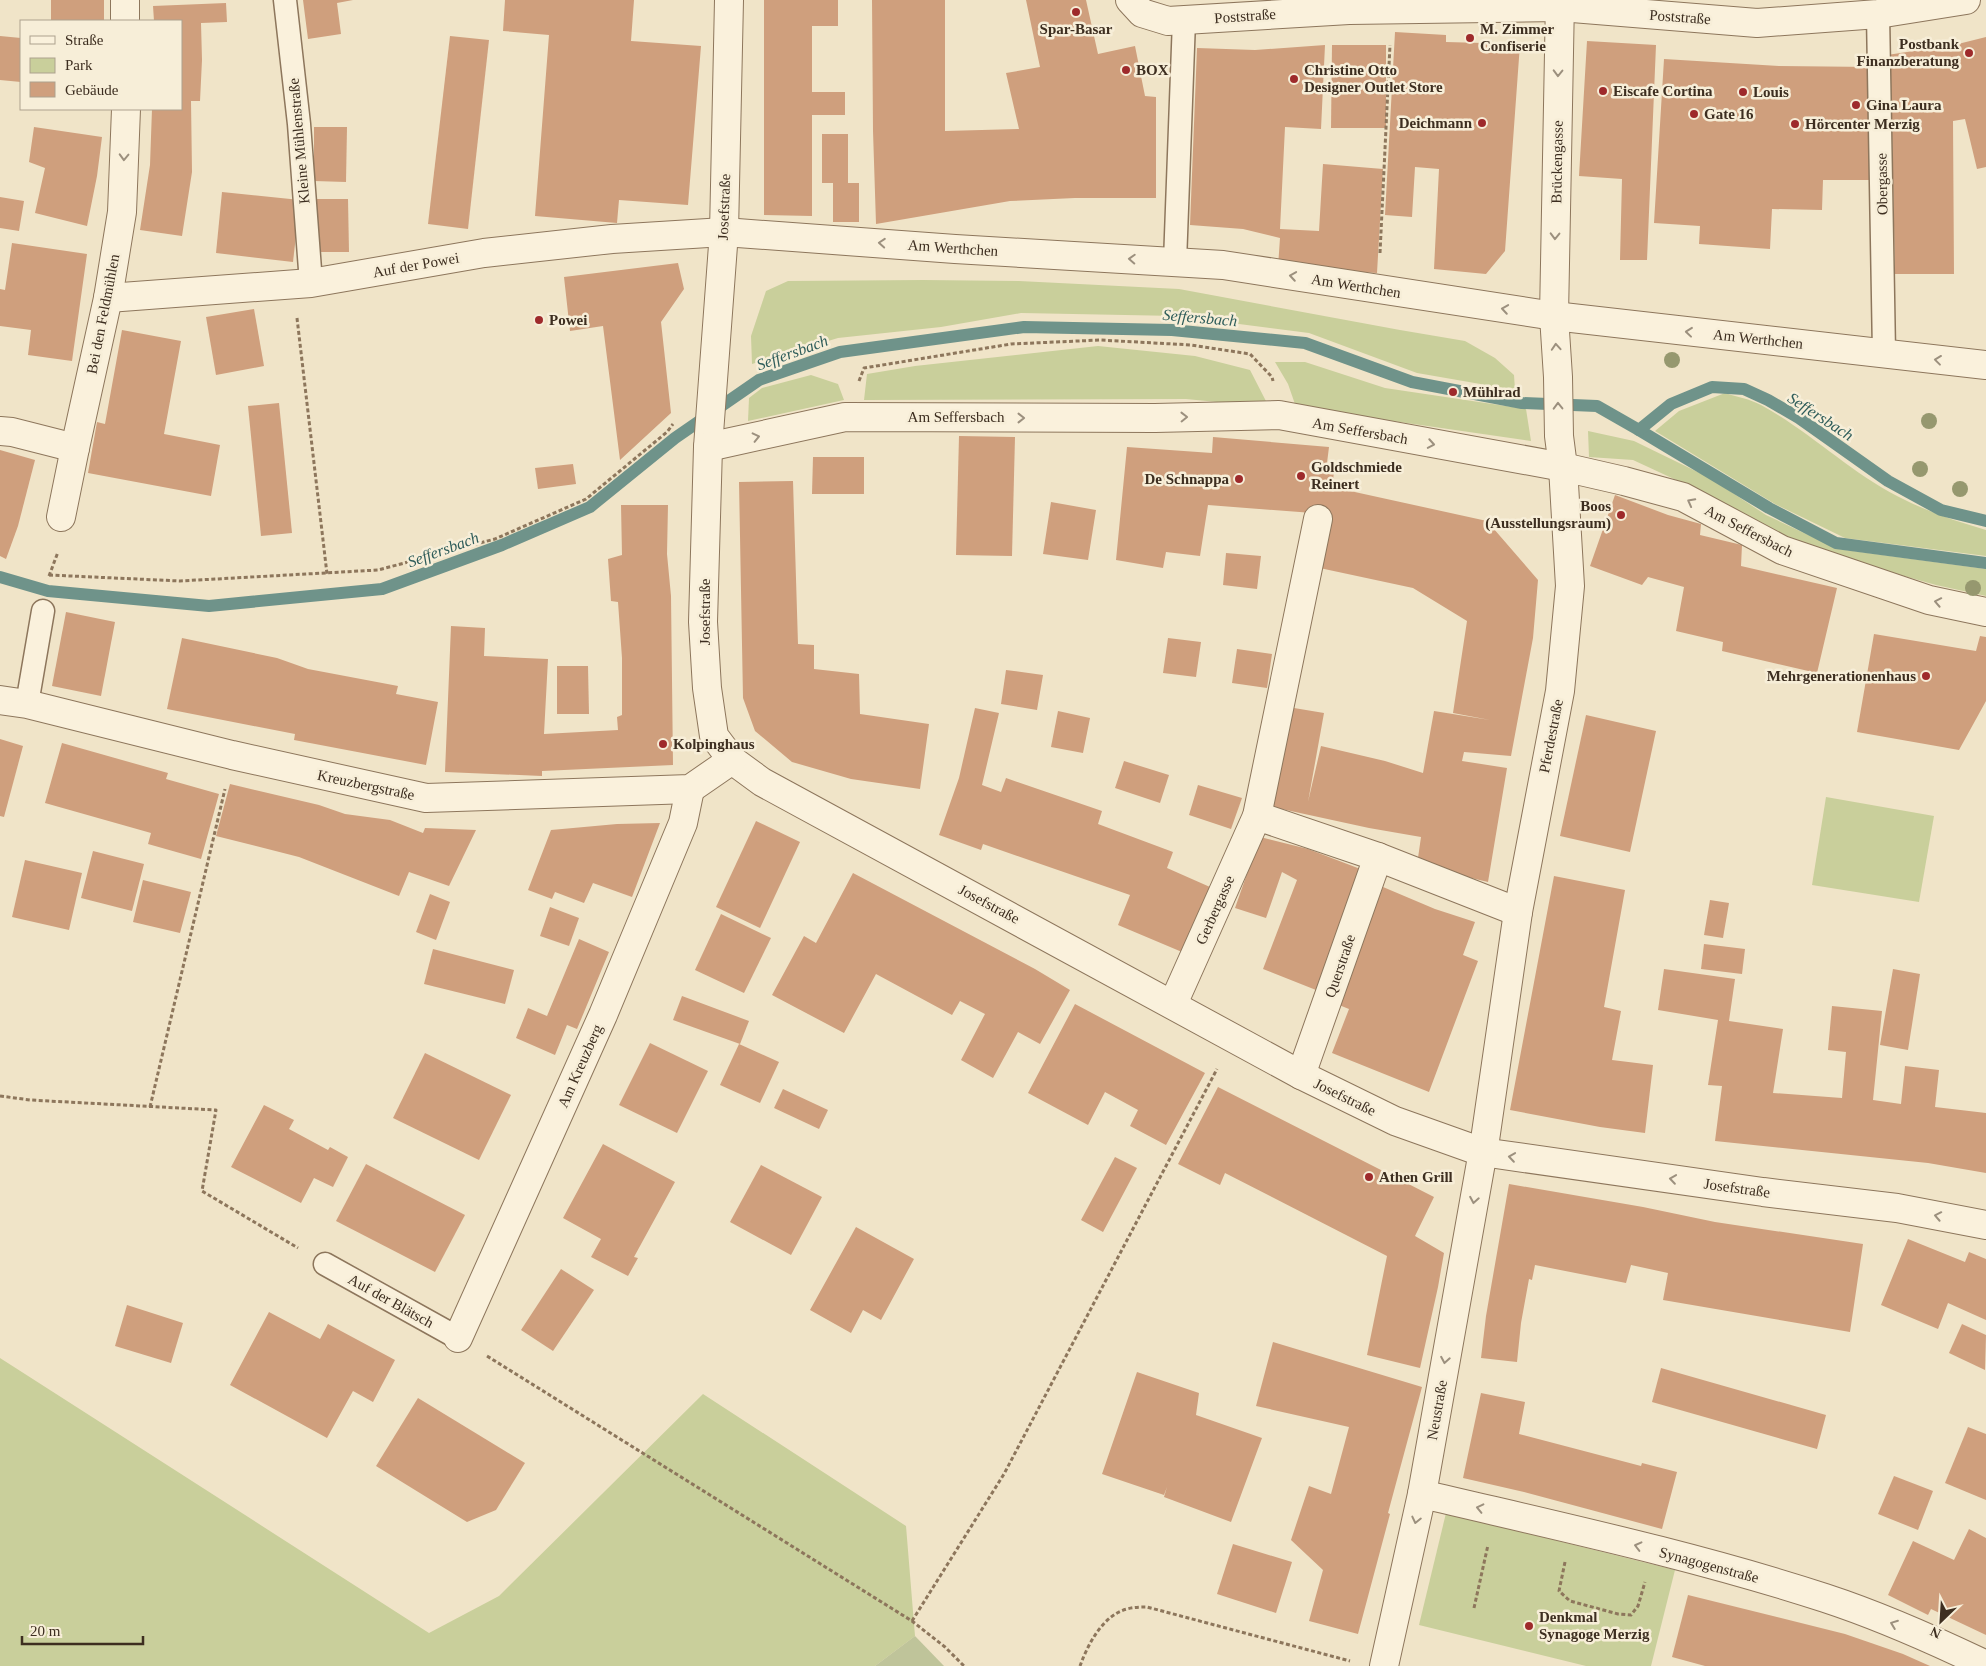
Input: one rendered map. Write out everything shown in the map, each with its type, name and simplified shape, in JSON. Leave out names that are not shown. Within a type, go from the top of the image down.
[{"type":"street","points":[[125,0],[125,20]]},
{"type":"street","name":"Josefstraße","points":[[729,0],[724,232],[709,436],[703,622],[707,688],[714,736],[732,760],[762,782],[1174,1004],[1301,1075],[1395,1121],[1484,1146],[1763,1192],[1897,1208],[1986,1225]]},
{"type":"street","name":"Poststraße","points":[[1130,0],[1142,13],[1168,21],[1349,10],[1560,4],[1757,22],[1878,14],[1966,0]]},
{"type":"street","name":"Brückengasse","points":[[1554,316],[1560,4]]},
{"type":"street","name":"Bei den Feldmühlen","points":[[61,517],[74,448],[108,298],[122,212],[126,110]]},
{"type":"street","name":"Auf der Powei","points":[[108,298],[302,283],[484,253],[612,239],[724,232]]},
{"type":"street","name":"Am Werthchen","points":[[724,232],[1223,265],[1554,316],[1986,365]]},
{"type":"street","name":"Pferdestraße","points":[[1484,1146],[1518,912],[1560,691],[1570,586],[1564,467],[1559,436],[1554,316]]},
{"type":"street","name":"Am Seffersbach","points":[[709,436],[845,417],[1155,418],[1279,415],[1564,467],[1684,498],[1782,550],[1928,600],[1986,612]]},
{"type":"street","points":[[0,431],[12,432],[74,448]]},
{"type":"street","name":"Gerbergasse","points":[[1174,1004],[1257,816],[1318,519]]},
{"type":"street","name":"Kreuzbergstraße","points":[[0,700],[27,704],[232,756],[426,798],[690,789]]},
{"type":"street","points":[[690,789],[732,760]]},
{"type":"street","name":"Am Kreuzberg","points":[[458,1338],[603,1015],[683,823],[690,789]]},
{"type":"street","points":[[1257,816],[1378,857],[1518,912]]},
{"type":"street","name":"Querstraße","points":[[1301,1075],[1378,857]]},
{"type":"street","name":"Neustraße","points":[[1384,1666],[1422,1494],[1484,1146]]},
{"type":"street","name":"Synagogenstraße","points":[[1422,1494],[1685,1557],[1826,1598],[1929,1638],[1986,1665]]},
{"type":"lane","name":"Kleine Mühlenstraße","points":[[285,0],[300,124],[302,283]]},
{"type":"lane","name":"Obergasse","points":[[1878,14],[1884,353]]},
{"type":"lane","points":[[1175,262],[1184,20]]},
{"type":"lane","points":[[27,704],[43,611]]},
{"type":"lane","name":"Auf der Blätsch","points":[[325,1264],[458,1338]]},
{"type":"path","points":[[1379,289],[1392,9]]},
{"type":"path","points":[[302,283],[327,574]]},
{"type":"path","points":[[845,417],[864,368],[1011,344],[1100,340],[1191,345],[1250,354],[1272,377],[1279,415]]},
{"type":"path","points":[[49,575],[180,582],[378,570],[495,539],[586,499],[667,432],[678,417]]},
{"type":"path","points":[[150,1107],[232,756]]},
{"type":"path","points":[[912,1621],[1004,1474],[1234,1037]]},
{"type":"path","points":[[0,1096],[30,1100],[216,1110],[202,1191],[325,1264]]},
{"type":"path","points":[[458,1338],[912,1621],[964,1666]]},
{"type":"path","points":[[1474,1608],[1496,1512]]},
{"type":"path","points":[[1573,1530],[1559,1591],[1570,1602],[1618,1614],[1631,1615],[1638,1606],[1654,1550]]},
{"type":"path","points":[[1080,1666],[1085,1652],[1106,1621],[1126,1609],[1147,1607],[1351,1661]]},
{"type":"green space","points":[[788,281],[1019,281],[1179,289],[1465,341],[1495,358],[1514,375],[1515,390],[1417,373],[1309,333],[1177,316],[1021,313],[941,327],[838,338],[752,364],[751,336],[766,291]]},
{"type":"green space","points":[[1098,346],[1195,356],[1250,370],[1269,407],[1186,399],[864,400],[867,374],[915,366]]},
{"type":"green space","points":[[1275,362],[1305,362],[1385,388],[1526,409],[1531,441],[1296,407],[1288,384]]},
{"type":"green space","points":[[811,375],[838,384],[844,400],[748,421],[749,398],[762,388]]},
{"type":"green space","points":[[1725,393],[1757,403],[1779,415],[1862,475],[1897,496],[1941,515],[1986,530],[1986,556],[1845,538],[1775,504],[1655,431],[1679,411]]},
{"type":"green space","points":[[1588,431],[1634,441],[1710,478],[1766,515],[1838,549],[1986,569],[1986,596],[1936,585],[1833,556],[1763,528],[1702,492],[1633,460],[1589,457]]},
{"type":"green space","points":[[1826,797],[1934,816],[1919,902],[1812,885]]},
{"type":"green space","points":[[0,1358],[429,1633],[499,1596],[703,1394],[906,1526],[915,1636],[875,1666],[0,1666]]},
{"type":"green space","points":[[1446,1513],[1675,1570],[1651,1666],[1586,1666],[1419,1625]]},
{"type":"green space","points":[[915,1636],[944,1666],[875,1666]]},
{"type":"building","points":[[51,0],[104,0],[104,20],[51,20]]},
{"type":"building","points":[[303,0],[353,0],[337,3],[341,34],[308,39]]},
{"type":"building","points":[[505,0],[634,0],[631,41],[701,46],[688,205],[619,200],[617,223],[535,216],[549,35],[503,31]]},
{"type":"building","points":[[764,0],[838,0],[838,26],[812,26],[812,92],[845,92],[845,115],[812,115],[812,216],[764,215]]},
{"type":"building","points":[[872,0],[945,0],[945,131],[1019,129],[1006,73],[1040,67],[1026,0],[1086,0],[1098,54],[1135,46],[1145,96],[1156,97],[1156,198],[1075,198],[1010,201],[876,224]]},
{"type":"building","points":[[226,3],[227,22],[201,23],[200,101],[191,101],[192,172],[182,236],[140,230],[150,165],[152,110],[182,110],[182,20],[154,20],[153,6]]},
{"type":"building","points":[[1395,32],[1446,35],[1446,42],[1520,44],[1505,251],[1486,274],[1434,269],[1439,169],[1415,167],[1412,217],[1385,215]]},
{"type":"building","points":[[0,36],[20,38],[20,82],[0,80]]},
{"type":"building","points":[[450,36],[489,40],[468,229],[428,224]]},
{"type":"building","points":[[1986,37],[1986,167],[1977,169],[1965,119],[1953,121],[1954,274],[1895,274],[1892,129],[1887,55],[1954,45]]},
{"type":"building","points":[[1587,41],[1656,45],[1647,260],[1620,260],[1622,179],[1579,176]]},
{"type":"building","points":[[1325,45],[1321,129],[1285,127],[1280,229],[1319,231],[1323,164],[1383,169],[1377,273],[1278,267],[1280,238],[1243,229],[1190,225],[1197,48],[1255,50]]},
{"type":"building","points":[[1332,45],[1386,45],[1386,128],[1331,128]]},
{"type":"building","points":[[1664,59],[1779,66],[1873,67],[1872,180],[1823,180],[1822,210],[1772,209],[1770,249],[1699,244],[1700,226],[1654,223]]},
{"type":"building","points":[[34,127],[102,137],[97,176],[87,226],[35,213],[45,168],[29,162]]},
{"type":"building","points":[[314,127],[347,127],[346,182],[314,181]]},
{"type":"building","points":[[822,134],[848,134],[848,183],[859,183],[859,222],[833,222],[833,183],[822,183]]},
{"type":"building","points":[[222,192],[300,200],[293,262],[216,253]]},
{"type":"building","points":[[0,197],[24,201],[19,231],[0,228]]},
{"type":"building","points":[[309,199],[348,199],[349,252],[310,252]]},
{"type":"building","points":[[12,243],[87,254],[72,361],[28,355],[31,330],[0,326],[0,289],[5,290]]},
{"type":"building","points":[[678,263],[684,289],[661,322],[671,413],[620,460],[603,326],[570,331],[564,277]]},
{"type":"building","points":[[254,309],[264,366],[216,375],[206,317]]},
{"type":"building","points":[[122,330],[181,341],[164,434],[220,445],[211,496],[88,473],[97,422],[105,424]]},
{"type":"building","points":[[279,403],[292,533],[261,536],[248,406]]},
{"type":"building","points":[[959,436],[1015,437],[1012,556],[956,555]]},
{"type":"building","points":[[1213,437],[1329,447],[1327,463],[1335,465],[1332,487],[1487,521],[1538,580],[1533,638],[1511,756],[1464,752],[1462,761],[1507,768],[1488,882],[1417,865],[1421,837],[1369,828],[1263,805],[1282,706],[1324,713],[1308,802],[1321,746],[1385,761],[1423,773],[1434,711],[1490,720],[1453,713],[1467,621],[1413,588],[1315,567],[1326,514],[1208,505],[1200,556],[1166,552],[1163,568],[1116,560],[1127,447],[1212,453]]},
{"type":"building","points":[[0,450],[35,460],[18,526],[6,559],[0,556]]},
{"type":"building","points":[[813,457],[864,457],[864,494],[812,494]]},
{"type":"building","points":[[573,464],[576,484],[538,489],[535,468]]},
{"type":"building","points":[[793,481],[798,644],[814,645],[814,669],[859,674],[860,714],[929,724],[920,789],[851,779],[792,762],[755,731],[743,698],[739,482]]},
{"type":"building","points":[[1615,495],[1668,515],[1701,524],[1700,535],[1742,545],[1741,566],[1837,588],[1817,673],[1722,651],[1723,642],[1676,631],[1684,587],[1648,577],[1642,585],[1590,566]]},
{"type":"building","points":[[1051,502],[1096,510],[1088,560],[1043,554]]},
{"type":"building","points":[[621,505],[668,505],[667,554],[671,596],[673,765],[542,771],[542,776],[445,772],[451,626],[485,628],[484,656],[548,659],[544,734],[618,730],[617,717],[622,715],[622,658],[618,602],[611,601],[608,559],[622,555]]},
{"type":"building","points":[[1226,553],[1261,556],[1257,589],[1223,585]]},
{"type":"building","points":[[66,612],[115,622],[101,696],[52,686]]},
{"type":"building","name":"Mehrgenerationenhaus","points":[[1874,634],[1976,651],[1980,636],[1986,637],[1986,701],[1959,750],[1857,732]]},
{"type":"building","points":[[182,638],[277,658],[308,669],[398,686],[396,694],[438,702],[426,765],[294,740],[295,734],[167,709]]},
{"type":"building","points":[[1168,638],[1201,642],[1196,677],[1163,673]]},
{"type":"building","points":[[1237,649],[1272,654],[1267,688],[1232,683]]},
{"type":"building","points":[[557,666],[588,666],[589,714],[557,714]]},
{"type":"building","points":[[1006,670],[1043,675],[1037,710],[1001,704]]},
{"type":"building","points":[[975,708],[999,713],[982,785],[1001,792],[1006,778],[1102,811],[1098,824],[1173,852],[1167,868],[1210,887],[1182,952],[1118,925],[1130,895],[983,844],[981,850],[939,835],[959,778]]},
{"type":"building","points":[[1058,711],[1090,718],[1083,753],[1051,747]]},
{"type":"building","points":[[1586,715],[1656,731],[1630,852],[1560,836]]},
{"type":"building","points":[[0,739],[23,746],[4,817],[0,816]]},
{"type":"building","points":[[62,743],[168,773],[166,779],[219,794],[201,859],[148,844],[151,833],[45,803]]},
{"type":"building","points":[[1124,761],[1169,775],[1160,803],[1115,788]]},
{"type":"building","points":[[230,784],[319,805],[345,814],[390,820],[423,833],[425,828],[476,830],[449,886],[409,872],[399,896],[299,857],[216,836]]},
{"type":"building","points":[[1198,785],[1242,798],[1231,829],[1189,815]]},
{"type":"building","points":[[756,821],[800,842],[760,928],[716,907]]},
{"type":"building","points":[[660,823],[632,897],[593,883],[584,903],[555,892],[552,899],[528,890],[551,830],[617,824]]},
{"type":"building","points":[[1260,837],[1308,849],[1363,870],[1316,990],[1263,969],[1297,880],[1282,872],[1266,918],[1235,908]]},
{"type":"building","points":[[93,851],[144,864],[132,911],[81,898]]},
{"type":"building","points":[[25,860],[82,873],[69,930],[12,917]]},
{"type":"building","points":[[853,873],[1035,969],[1070,990],[1040,1044],[1018,1032],[993,1078],[961,1060],[985,1014],[960,1001],[952,1015],[876,974],[844,1033],[772,995],[804,936],[816,943]]},
{"type":"building","points":[[1554,876],[1625,890],[1604,1007],[1621,1011],[1612,1060],[1653,1065],[1645,1133],[1600,1127],[1510,1110]]},
{"type":"building","points":[[143,880],[191,892],[180,933],[133,922]]},
{"type":"building","points":[[1383,887],[1435,909],[1475,922],[1463,955],[1478,961],[1429,1092],[1332,1053],[1349,1009],[1339,1005]]},
{"type":"building","points":[[430,894],[450,902],[436,940],[416,932]]},
{"type":"building","points":[[1710,900],[1729,903],[1723,938],[1704,935]]},
{"type":"building","points":[[550,907],[579,918],[569,946],[540,936]]},
{"type":"building","points":[[721,914],[771,938],[744,993],[695,970]]},
{"type":"building","points":[[579,939],[609,952],[577,1029],[567,1025],[555,1055],[516,1038],[528,1008],[547,1016]]},
{"type":"building","points":[[1704,944],[1745,949],[1742,974],[1701,969]]},
{"type":"building","points":[[433,949],[514,970],[505,1004],[424,984]]},
{"type":"building","points":[[1664,969],[1735,979],[1729,1021],[1783,1029],[1773,1093],[1842,1098],[1846,1052],[1828,1050],[1832,1006],[1882,1011],[1873,1100],[1901,1104],[1905,1066],[1939,1070],[1935,1107],[1986,1113],[1986,1173],[1928,1163],[1715,1141],[1722,1086],[1708,1085],[1718,1020],[1658,1010]]},
{"type":"building","points":[[1893,969],[1920,974],[1908,1050],[1880,1045]]},
{"type":"building","points":[[682,996],[749,1021],[740,1044],[673,1020]]},
{"type":"building","points":[[1075,1004],[1205,1073],[1166,1145],[1130,1126],[1138,1110],[1105,1092],[1088,1125],[1028,1093]]},
{"type":"building","points":[[650,1043],[708,1071],[677,1133],[619,1105]]},
{"type":"building","points":[[739,1044],[779,1062],[760,1103],[720,1085]]},
{"type":"building","points":[[425,1053],[511,1095],[479,1160],[393,1118]]},
{"type":"building","points":[[1218,1087],[1434,1197],[1415,1236],[1444,1253],[1420,1368],[1367,1355],[1387,1256],[1225,1173],[1220,1185],[1178,1164]]},
{"type":"building","points":[[783,1089],[828,1110],[819,1129],[774,1108]]},
{"type":"building","points":[[264,1105],[294,1120],[289,1129],[328,1150],[330,1147],[348,1157],[333,1187],[314,1178],[301,1203],[231,1167]]},
{"type":"building","points":[[603,1144],[675,1182],[634,1257],[638,1258],[628,1276],[591,1257],[601,1239],[563,1218]]},
{"type":"building","points":[[1115,1157],[1137,1168],[1103,1232],[1081,1220]]},
{"type":"building","points":[[366,1164],[465,1215],[435,1272],[336,1221]]},
{"type":"building","points":[[761,1165],[822,1197],[791,1255],[730,1222]]},
{"type":"building","points":[[1509,1184],[1643,1207],[1715,1222],[1863,1244],[1850,1332],[1663,1300],[1668,1273],[1631,1265],[1626,1283],[1535,1265],[1532,1280],[1529,1279],[1521,1323],[1517,1362],[1481,1358],[1486,1316]]},
{"type":"building","points":[[856,1227],[914,1259],[881,1320],[863,1310],[851,1333],[810,1310]]},
{"type":"building","points":[[1908,1239],[1965,1262],[1969,1252],[1986,1259],[1986,1320],[1948,1303],[1938,1329],[1881,1305]]},
{"type":"building","points":[[561,1269],[594,1290],[553,1351],[521,1330]]},
{"type":"building","points":[[127,1305],[183,1323],[171,1363],[115,1346]]},
{"type":"building","points":[[269,1312],[320,1339],[328,1324],[395,1360],[373,1402],[353,1391],[327,1438],[230,1385]]},
{"type":"building","points":[[1962,1324],[1986,1335],[1985,1370],[1949,1353]]},
{"type":"building","points":[[1273,1342],[1422,1387],[1358,1634],[1309,1621],[1323,1570],[1291,1540],[1309,1486],[1331,1494],[1349,1427],[1256,1406]]},
{"type":"building","points":[[1661,1368],[1826,1415],[1817,1449],[1652,1402]]},
{"type":"building","points":[[1137,1372],[1199,1393],[1196,1415],[1262,1438],[1231,1522],[1164,1497],[1167,1487],[1164,1495],[1102,1474]]},
{"type":"building","points":[[1481,1393],[1525,1402],[1519,1434],[1641,1466],[1642,1463],[1677,1472],[1662,1529],[1524,1492],[1463,1478]]},
{"type":"building","points":[[418,1398],[525,1463],[496,1510],[467,1522],[376,1466]]},
{"type":"building","points":[[1968,1427],[1986,1434],[1986,1500],[1945,1483]]},
{"type":"building","points":[[1894,1476],[1933,1491],[1918,1530],[1878,1514]]},
{"type":"building","points":[[1969,1529],[1986,1538],[1986,1635],[1931,1609],[1928,1615],[1888,1595],[1913,1541],[1954,1560]]},
{"type":"building","points":[[1233,1544],[1292,1562],[1276,1613],[1217,1594]]},
{"type":"building","points":[[1688,1595],[1845,1634],[1903,1654],[1930,1666],[1705,1666],[1672,1657]]},
{"type":"waterway","name":"Seffersbach","points":[[0,577],[48,591],[209,606],[382,589],[502,545],[590,507],[675,438],[759,380],[840,352],[1024,327],[1172,330],[1305,343],[1412,382],[1522,403],[1597,406],[1639,430],[1671,404],[1712,387],[1744,389],[1799,418],[1888,481],[1941,510],[1986,521]]},
{"type":"waterway","name":"Seffersbach","points":[[1639,430],[1769,508],[1836,543],[1986,563]]},
{"type":"place","name":"Spar-Basar","points":[[1076,12]]},
{"type":"place","name":"M. Zimmer Confiserie","points":[[1470,38]]},
{"type":"place","name":"Postbank Finanzberatung","points":[[1969,53]]},
{"type":"place","name":"BOX","points":[[1126,70]]},
{"type":"place","name":"Christine Otto Designer Outlet Store","points":[[1294,79]]},
{"type":"place","name":"Eiscafe Cortina","points":[[1603,91]]},
{"type":"place","name":"Louis","points":[[1743,92]]},
{"type":"place","name":"Gina Laura","points":[[1856,105]]},
{"type":"place","name":"Gate 16","points":[[1694,114]]},
{"type":"place","name":"Deichmann","points":[[1482,123]]},
{"type":"place","name":"Hörcenter Merzig","points":[[1795,124]]},
{"type":"place","name":"Powei","points":[[539,320]]},
{"type":"place","name":"Mühlrad","points":[[1453,392]]},
{"type":"place","name":"Goldschmiede Reinert","points":[[1301,476]]},
{"type":"place","name":"De Schnappa","points":[[1239,479]]},
{"type":"place","name":"Boos (Ausstellungsraum)","points":[[1621,515]]},
{"type":"place","name":"Mehrgenerationenhaus","points":[[1926,676]]},
{"type":"place","name":"Kolpinghaus","points":[[663,744]]},
{"type":"place","name":"Athen Grill","points":[[1369,1177]]},
{"type":"place","name":"Denkmal Synagoge Merzig","points":[[1529,1626]]}]
